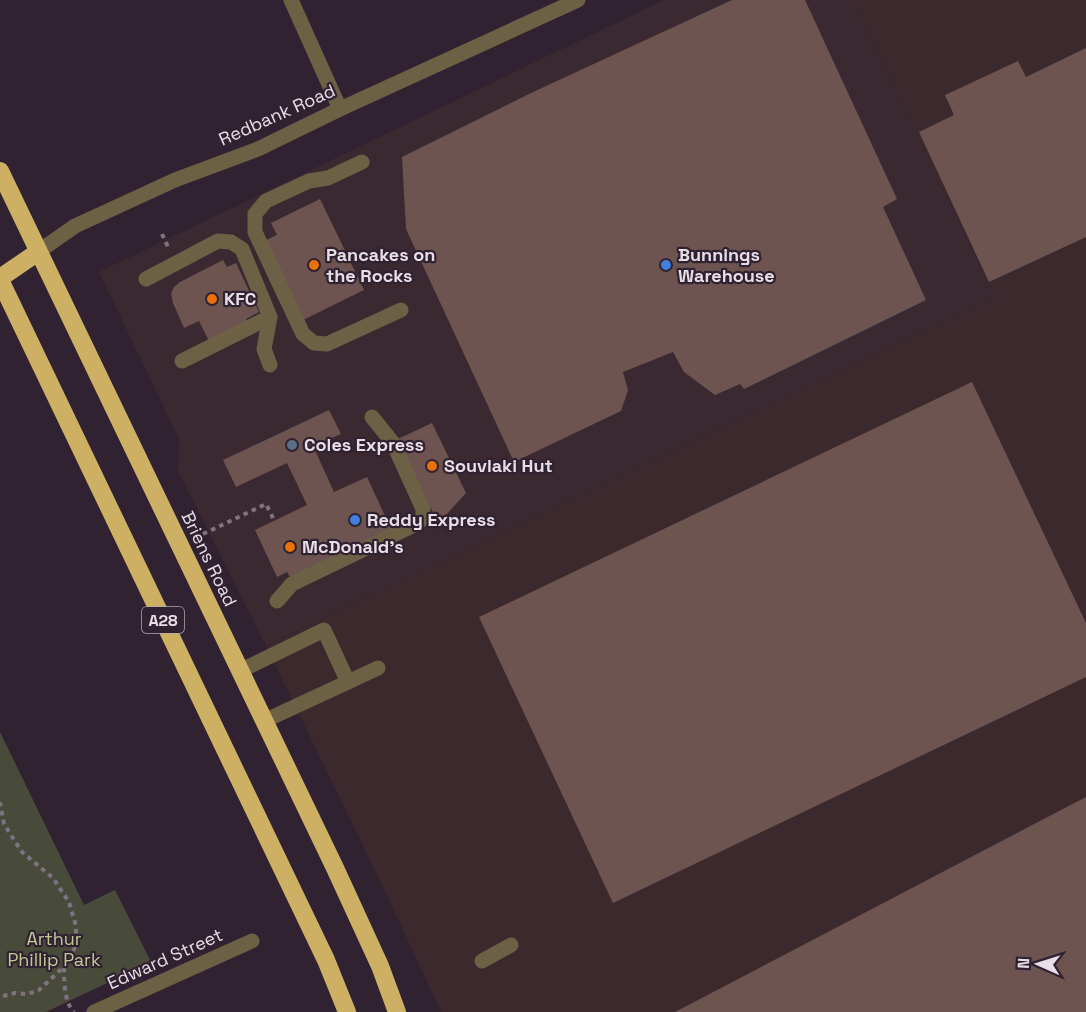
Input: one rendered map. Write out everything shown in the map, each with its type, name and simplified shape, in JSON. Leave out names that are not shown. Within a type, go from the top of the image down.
[{"type":"highway","name":"Briens Road","points":[[0,171],[380,966]]},
{"type":"highway","name":"Redbank Road","points":[[0,279],[38,252]]},
{"type":"highway","name":"A28","points":[[0,279],[326,960],[347,1012]]},
{"type":"highway","name":"A28","points":[[380,966],[397,1012]]},
{"type":"highway","points":[[380,966],[411,1012]]},
{"type":"street","points":[[291,0],[340,109]]},
{"type":"street","name":"Redbank Road","points":[[38,252],[75,226],[93,217],[175,180],[258,149],[578,0]]},
{"type":"street","points":[[362,162],[328,178],[309,181],[266,201],[255,214],[255,232],[303,334],[314,343],[327,344],[401,310]]},
{"type":"street","points":[[146,279],[218,241],[231,242],[242,249],[270,317],[264,349],[270,365]]},
{"type":"street","points":[[182,361],[270,317]]},
{"type":"street","points":[[277,601],[292,584],[416,524],[423,518],[423,509],[393,443],[372,417]]},
{"type":"street","points":[[240,671],[324,630],[348,682]]},
{"type":"street","points":[[264,721],[378,668]]},
{"type":"street","name":"Edward Street","points":[[94,1012],[252,941]]},
{"type":"street","points":[[482,961],[512,945]]},
{"type":"path","points":[[203,534],[266,504],[274,520]]},
{"type":"path","points":[[0,802],[4,824],[22,852],[53,878],[69,902],[76,926],[76,944],[64,968],[38,991],[0,997]]},
{"type":"path","points":[[64,968],[66,992],[70,1008],[74,1012]]},
{"type":"shaded area","points":[[664,0],[853,0],[995,297],[266,646],[178,471],[179,439],[99,272]]},
{"type":"shaded area","points":[[853,0],[1086,0],[1086,1012],[441,1012],[266,646],[995,297]]},
{"type":"green space","name":"Arthur Phillip Park","points":[[0,732],[84,905],[115,890],[151,962],[46,1012],[0,1012]]},
{"type":"building","name":"Bunnings Warehouse","points":[[732,0],[805,0],[897,199],[883,207],[926,300],[744,389],[740,384],[715,395],[684,372],[673,352],[623,372],[628,390],[621,411],[514,462],[406,229],[402,157],[531,93]]},
{"type":"building","points":[[1086,48],[1086,237],[989,282],[919,132],[954,115],[945,95],[1018,61],[1026,77]]},
{"type":"building","name":"Pancakes on the Rocks","points":[[320,199],[364,290],[303,320],[264,241],[277,235],[271,223]]},
{"type":"building","name":"KFC","points":[[223,260],[227,267],[236,263],[259,312],[246,319],[247,322],[209,341],[199,321],[184,328],[171,294],[180,282]]},
{"type":"building","points":[[972,382],[1086,623],[1086,677],[613,903],[479,617]]},
{"type":"building","points":[[329,410],[341,434],[313,446],[334,492],[367,477],[392,531],[291,579],[287,572],[277,577],[255,530],[307,505],[287,463],[236,487],[223,460]]},
{"type":"building","name":"Souvlaki Hut","points":[[432,423],[466,493],[445,516],[436,519],[398,439]]},
{"type":"building","points":[[1086,797],[1086,1012],[675,1012]]},
{"type":"place","name":"Pancakes on the Rocks","points":[[314,265]]},
{"type":"place","name":"Bunnings Warehouse","points":[[666,265]]},
{"type":"place","name":"KFC","points":[[212,299]]},
{"type":"place","name":"Coles Express","points":[[292,445]]},
{"type":"place","name":"Souvlaki Hut","points":[[432,466]]},
{"type":"place","name":"Reddy Express","points":[[355,520]]},
{"type":"place","name":"McDonald's","points":[[290,547]]}]
